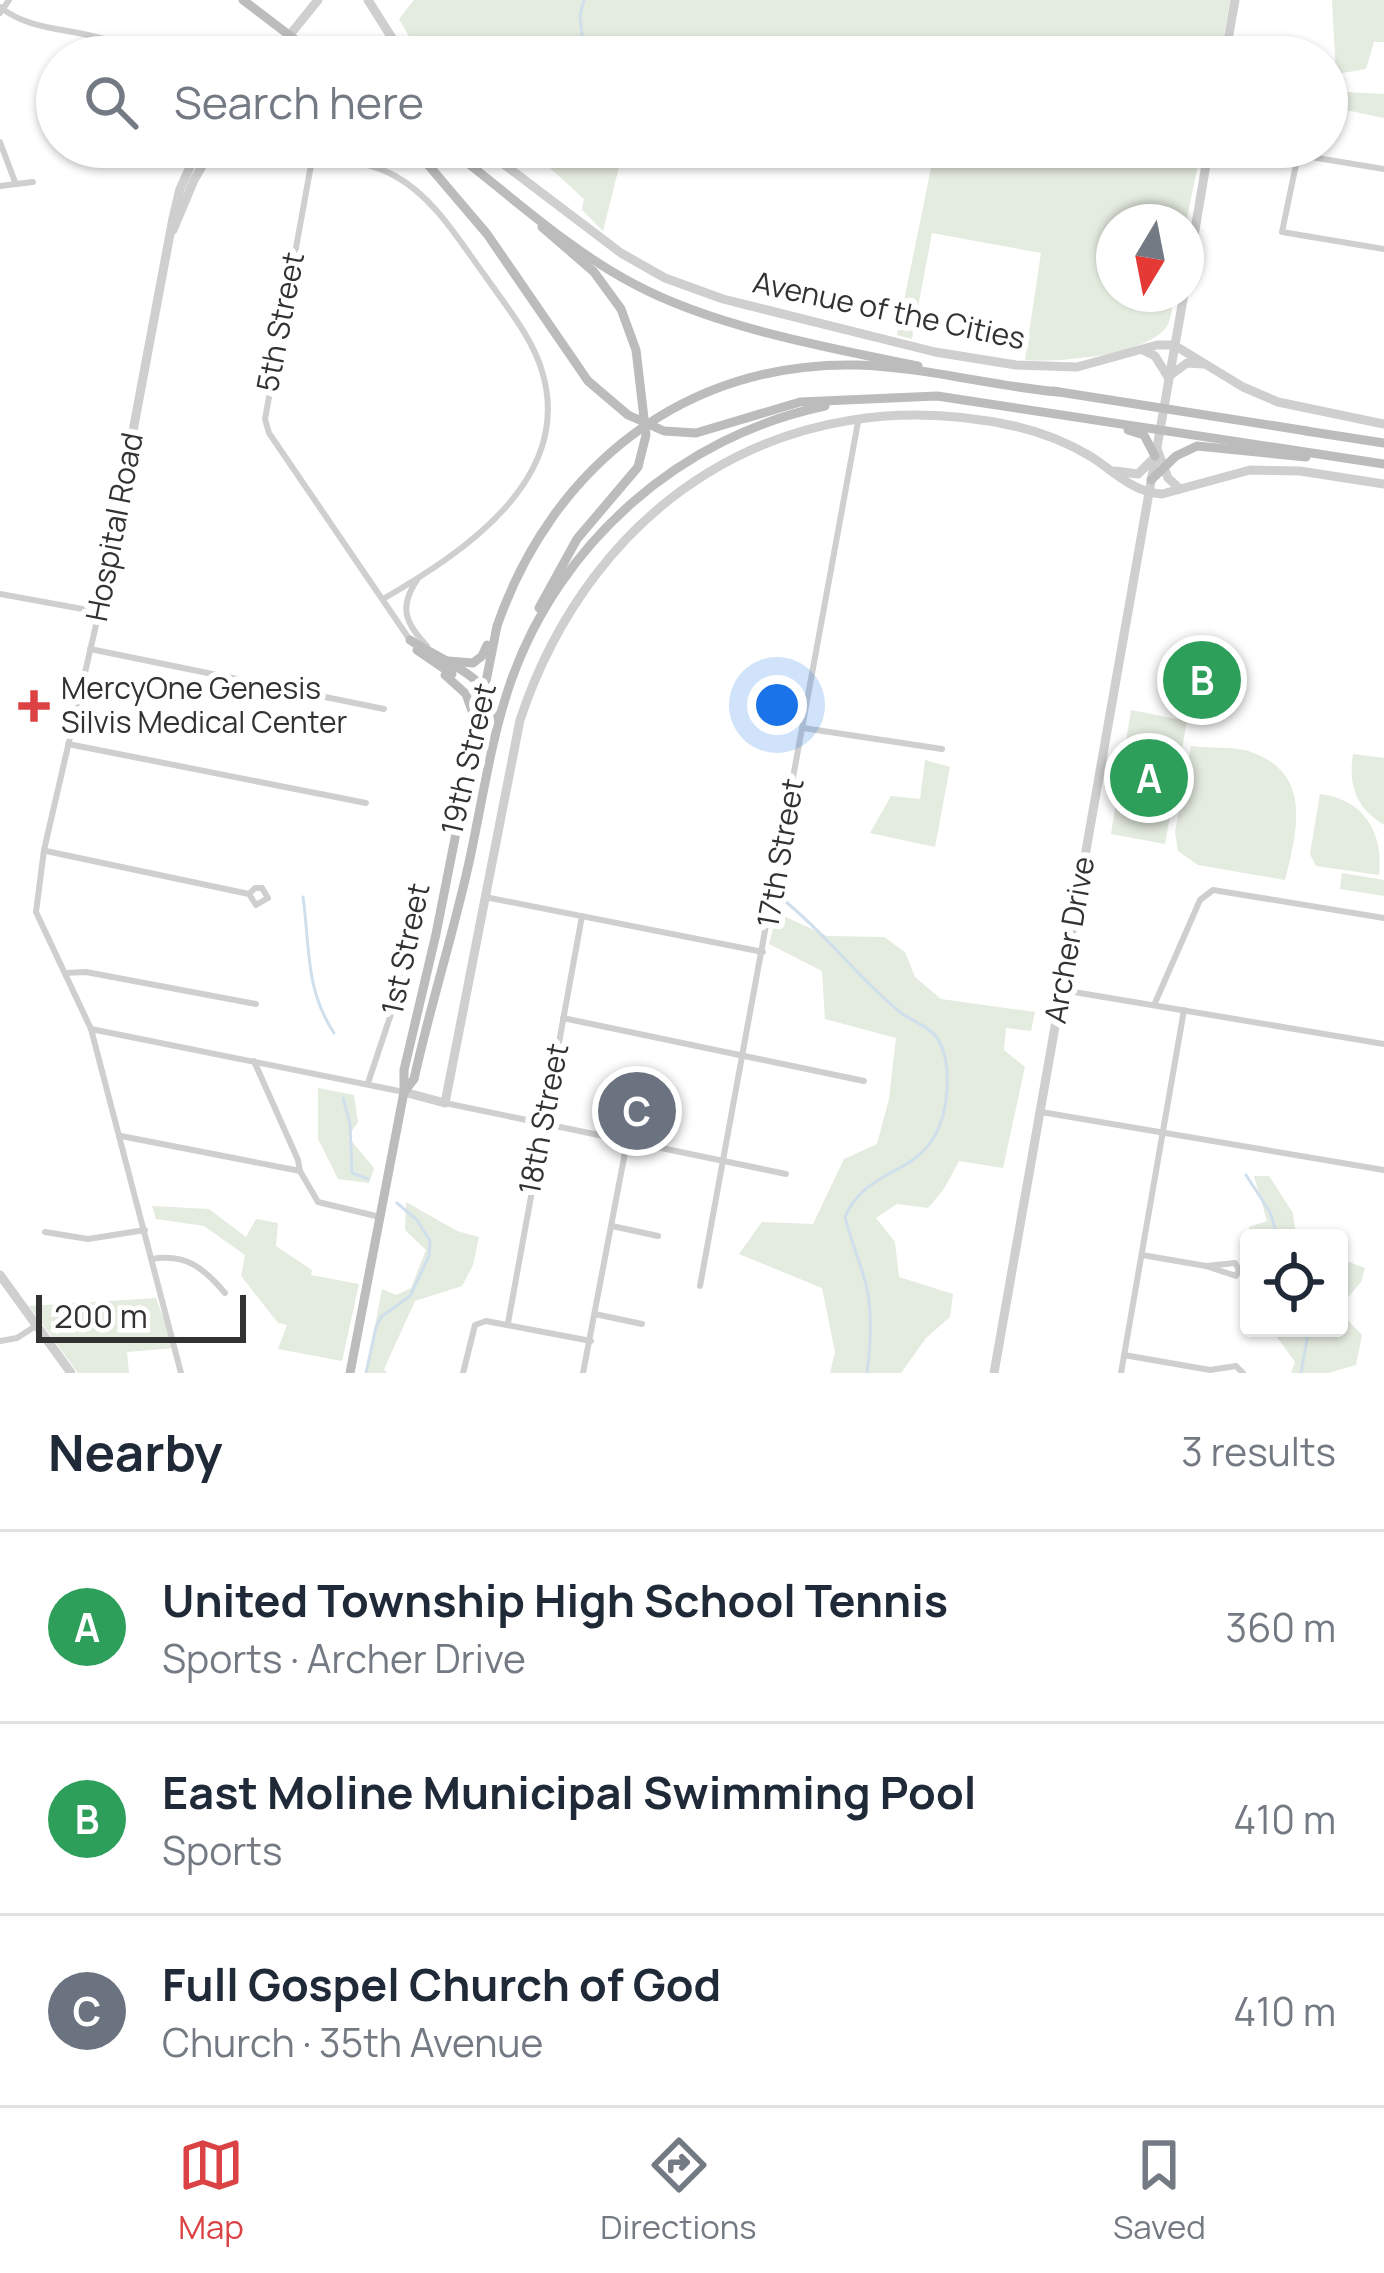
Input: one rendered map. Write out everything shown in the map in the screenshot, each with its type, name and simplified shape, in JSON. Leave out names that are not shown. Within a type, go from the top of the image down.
[{"type":"main road","points":[[243,0],[290,35]]},
{"type":"main road","points":[[431,168],[488,234],[588,381],[617,408],[646,425],[696,433],[800,402],[938,396],[1384,464]]},
{"type":"main road","name":"Avenue of the Cities","points":[[474,168],[623,278],[689,308],[898,362],[1384,443]]},
{"type":"main road","name":"Avenue of the Cities","points":[[499,187],[585,263],[613,296],[636,350],[646,425],[638,467],[567,555],[544,596],[525,647]]},
{"type":"main road","points":[[646,425],[688,400],[748,377],[824,366],[900,369],[1058,392]]},
{"type":"main road","name":"19th Street","points":[[404,1092],[414,1078],[477,830],[496,731],[515,671],[548,602],[587,548],[662,478],[761,424],[860,399]]},
{"type":"main road","points":[[988,402],[1136,431],[1156,452]]},
{"type":"main road","name":"Avenue of the Cities","points":[[1179,411],[1307,431]]},
{"type":"main road","name":"1st Street","points":[[404,1092],[404,1070],[497,626],[510,591],[554,514],[577,484],[646,425]]},
{"type":"main road","points":[[1151,480],[1185,450],[1205,445],[1356,459]]},
{"type":"main road","points":[[434,656],[469,664],[482,656],[517,563],[540,526],[554,514]]},
{"type":"main road","points":[[412,642],[485,687],[496,708],[477,830]]},
{"type":"main road","points":[[412,642],[431,663],[475,686],[504,683],[515,671]]},
{"type":"main road","points":[[412,642],[419,660],[463,690],[475,715],[476,730]]},
{"type":"main road","points":[[350,1373],[404,1092]]},
{"type":"street","points":[[9,0],[1,10],[20,21],[105,36]]},
{"type":"street","points":[[290,35],[318,0]]},
{"type":"street","points":[[368,0],[391,36]]},
{"type":"street","points":[[1229,36],[1235,0]]},
{"type":"street","points":[[0,142],[15,182]]},
{"type":"street","points":[[1348,163],[1384,169]]},
{"type":"street","name":"Hospital Road","points":[[182,1373],[91,1029],[36,912],[44,850],[99,612],[180,188],[189,168]]},
{"type":"street","name":"Hospital Road","points":[[173,230],[201,168]]},
{"type":"street","name":"5th Street","points":[[310,168],[265,419],[269,433],[412,642]]},
{"type":"street","points":[[378,168],[413,188],[454,233],[505,304],[532,348],[544,379],[547,430],[529,479],[487,526],[383,599]]},
{"type":"street","name":"Avenue of the Cities","points":[[509,168],[620,253],[712,296],[935,352],[1016,365],[1077,367],[1174,345]]},
{"type":"street","points":[[1199,204],[1205,168]]},
{"type":"street","points":[[1295,168],[1282,232],[1384,249]]},
{"type":"street","points":[[0,186],[33,182]]},
{"type":"street","name":"Archer Drive","points":[[994,1373],[1180,312]]},
{"type":"street","points":[[1174,345],[1243,387],[1278,402],[1384,424]]},
{"type":"street","points":[[1143,350],[1155,356],[1168,377],[1187,363],[1208,364]]},
{"type":"street","points":[[858,421],[936,417],[1010,425],[1065,442],[1149,493],[1232,473],[1276,469],[1384,484]]},
{"type":"street","name":"19th Street","points":[[446,1103],[520,720],[534,678],[580,592],[629,532],[671,497],[740,456],[806,431],[858,421]]},
{"type":"street","name":"17th Street","points":[[700,1286],[858,421]]},
{"type":"street","points":[[1106,467],[1138,474],[1156,452],[1168,478],[1180,489]]},
{"type":"street","points":[[419,576],[407,598],[406,616],[434,656]]},
{"type":"street","points":[[0,594],[99,612]]},
{"type":"street","points":[[90,649],[384,710]]},
{"type":"street","points":[[803,728],[942,749]]},
{"type":"street","points":[[68,744],[366,803]]},
{"type":"street","points":[[44,850],[250,894]]},
{"type":"street","points":[[1154,1005],[1197,907],[1208,893],[1230,891],[1384,918]]},
{"type":"street","points":[[485,897],[763,952]]},
{"type":"street","name":"18th Street","points":[[508,1323],[582,916]]},
{"type":"street","points":[[368,1083],[410,957]]},
{"type":"street","points":[[64,973],[86,972],[256,1004]]},
{"type":"street","points":[[1061,990],[1384,1044]]},
{"type":"street","points":[[1121,1373],[1184,1010]]},
{"type":"street","points":[[563,1018],[865,1081]]},
{"type":"street","points":[[91,1029],[368,1083],[786,1174]]},
{"type":"street","points":[[254,1061],[300,1172],[318,1202],[380,1217]]},
{"type":"street","points":[[1040,1112],[1384,1170]]},
{"type":"street","points":[[121,1136],[300,1172]]},
{"type":"street","points":[[583,1373],[627,1142]]},
{"type":"street","points":[[611,1226],[658,1236]]},
{"type":"street","points":[[45,1232],[88,1239],[145,1229]]},
{"type":"street","points":[[152,1258],[173,1256],[190,1262],[225,1293]]},
{"type":"street","points":[[1142,1256],[1206,1266],[1232,1277],[1239,1270],[1228,1262],[1206,1266]]},
{"type":"street","points":[[0,1275],[71,1373]]},
{"type":"street","points":[[596,1314],[642,1324]]},
{"type":"street","points":[[463,1373],[475,1325],[486,1321],[591,1341]]},
{"type":"street","points":[[0,1341],[17,1338],[34,1327]]},
{"type":"street","points":[[1124,1355],[1213,1371],[1236,1366],[1243,1373]]},
{"type":"shaded area","points":[[414,0],[1230,0],[1224,36],[409,36],[399,19]]},
{"type":"shaded area","points":[[1332,0],[1384,0],[1384,42],[1374,42],[1366,69],[1348,72],[1348,36],[1334,36]]},
{"type":"shaded area","points":[[1348,92],[1384,94],[1384,118],[1348,110]]},
{"type":"shaded area","points":[[619,168],[603,231],[582,210],[584,199],[551,169]]},
{"type":"shaded area","points":[[931,168],[1197,168],[1190,204],[1096,204],[1096,312],[1171,312],[1167,327],[1153,339],[1078,358],[1025,360],[1041,253],[932,233],[912,339],[897,335]]},
{"type":"shaded area","points":[[1131,710],[1187,721],[1165,844],[1111,834]]},
{"type":"shaded area","points":[[1191,746],[1248,751],[1283,773],[1296,805],[1285,880],[1198,865],[1178,851],[1175,832]]},
{"type":"shaded area","points":[[1353,754],[1384,758],[1384,825],[1356,795]]},
{"type":"shaded area","points":[[925,760],[950,767],[935,847],[870,833],[891,796],[920,799]]},
{"type":"shaded area","points":[[1320,794],[1348,803],[1368,820],[1378,845],[1379,875],[1316,866],[1310,854]]},
{"type":"shaded area","points":[[1342,873],[1384,880],[1384,896],[1340,889]]},
{"type":"shaded area","points":[[777,913],[827,936],[884,937],[905,952],[915,977],[941,999],[1035,1012],[1031,1031],[1006,1028],[1004,1050],[1025,1067],[1003,1168],[959,1161],[928,1208],[897,1204],[876,1218],[895,1242],[899,1277],[953,1294],[950,1317],[926,1338],[901,1373],[830,1373],[835,1352],[822,1288],[739,1254],[762,1222],[813,1224],[844,1159],[877,1144],[889,1099],[896,1038],[825,1019],[822,971],[769,944]]},
{"type":"shaded area","points":[[318,1088],[354,1095],[358,1122],[348,1137],[374,1168],[369,1183],[338,1179],[318,1139]]},
{"type":"shaded area","points":[[1254,1176],[1269,1176],[1293,1213],[1295,1229],[1249,1229],[1267,1221]]},
{"type":"shaded area","points":[[406,1202],[457,1231],[479,1237],[473,1265],[462,1286],[415,1301],[384,1369],[387,1373],[366,1373],[382,1289],[396,1295],[411,1288],[426,1250],[405,1230]]},
{"type":"shaded area","points":[[152,1206],[209,1209],[246,1237],[256,1219],[278,1223],[276,1246],[312,1270],[311,1275],[359,1284],[342,1361],[278,1349],[287,1325],[278,1323],[241,1276],[245,1255],[204,1226],[156,1219]]},
{"type":"shaded area","points":[[1348,1261],[1365,1268],[1348,1297]]},
{"type":"shaded area","points":[[156,1298],[175,1348],[127,1352],[129,1373],[78,1373],[29,1306]]},
{"type":"shaded area","points":[[1348,1320],[1362,1335],[1356,1365],[1328,1373],[1291,1373],[1295,1362],[1277,1337],[1348,1337]]},
{"type":"waterway","points":[[582,36],[584,0]]},
{"type":"waterway","points":[[303,897],[313,984],[334,1033]]},
{"type":"waterway","points":[[786,902],[885,999],[935,1035],[946,1062],[946,1103],[933,1139],[912,1160],[864,1191],[845,1217],[868,1297],[867,1373]]},
{"type":"waterway","points":[[343,1098],[350,1124],[352,1173],[368,1179]]},
{"type":"waterway","points":[[1246,1175],[1275,1229]]},
{"type":"waterway","points":[[366,1373],[381,1317],[410,1296],[429,1256],[430,1241],[417,1220],[397,1203]]},
{"type":"waterway","points":[[1301,1373],[1307,1337]]},
{"type":"place","name":"East Moline Municipal Swimming Pool","points":[[1202,680]]},
{"type":"place","name":"MercyOne Genesis Silvis Medical Center","points":[[34,706]]},
{"type":"place","name":"United Township High School Tennis","points":[[1149,778]]},
{"type":"place","name":"Full Gospel Church of God","points":[[637,1111]]}]
